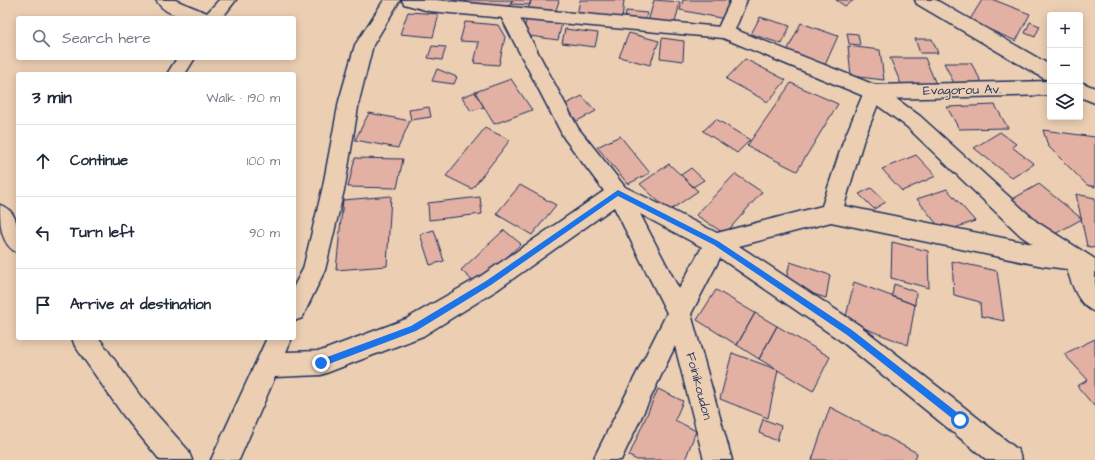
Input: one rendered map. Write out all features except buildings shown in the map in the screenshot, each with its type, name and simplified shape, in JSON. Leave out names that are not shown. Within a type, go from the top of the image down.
[{"type":"street","points":[[164,0],[171,6],[198,16]]},
{"type":"street","points":[[215,16],[228,0]]},
{"type":"street","points":[[296,306],[314,270],[334,186],[349,101],[364,45],[392,0]]},
{"type":"street","points":[[410,0],[429,5],[725,32],[873,92],[913,121],[1030,229],[1075,260],[1095,271]]},
{"type":"street","points":[[725,32],[739,0]]},
{"type":"street","points":[[923,0],[1047,71]]},
{"type":"street","points":[[508,13],[571,133],[618,193],[716,243],[850,333],[1008,460]]},
{"type":"street","points":[[177,72],[185,60]]},
{"type":"street","name":"Evagorou Av.","points":[[873,92],[1047,88]]},
{"type":"street","points":[[1083,90],[1095,96]]},
{"type":"street","points":[[831,213],[853,142],[873,92]]},
{"type":"street","points":[[267,365],[321,363],[414,328],[489,283],[618,193]]},
{"type":"street","name":"Foinikoudon","points":[[618,193],[679,313],[718,460]]},
{"type":"street","points":[[607,460],[679,313],[716,243],[831,213],[1043,256],[1075,260]]},
{"type":"street","points":[[0,214],[16,240]]},
{"type":"street","points":[[1075,260],[1084,285],[1095,302]]},
{"type":"street","points":[[85,340],[132,406],[178,460]]},
{"type":"street","points":[[225,460],[241,429],[267,365],[279,340]]},
{"type":"route","points":[[321,363],[414,328],[489,283],[618,193],[716,243],[850,333],[960,420]]}]
